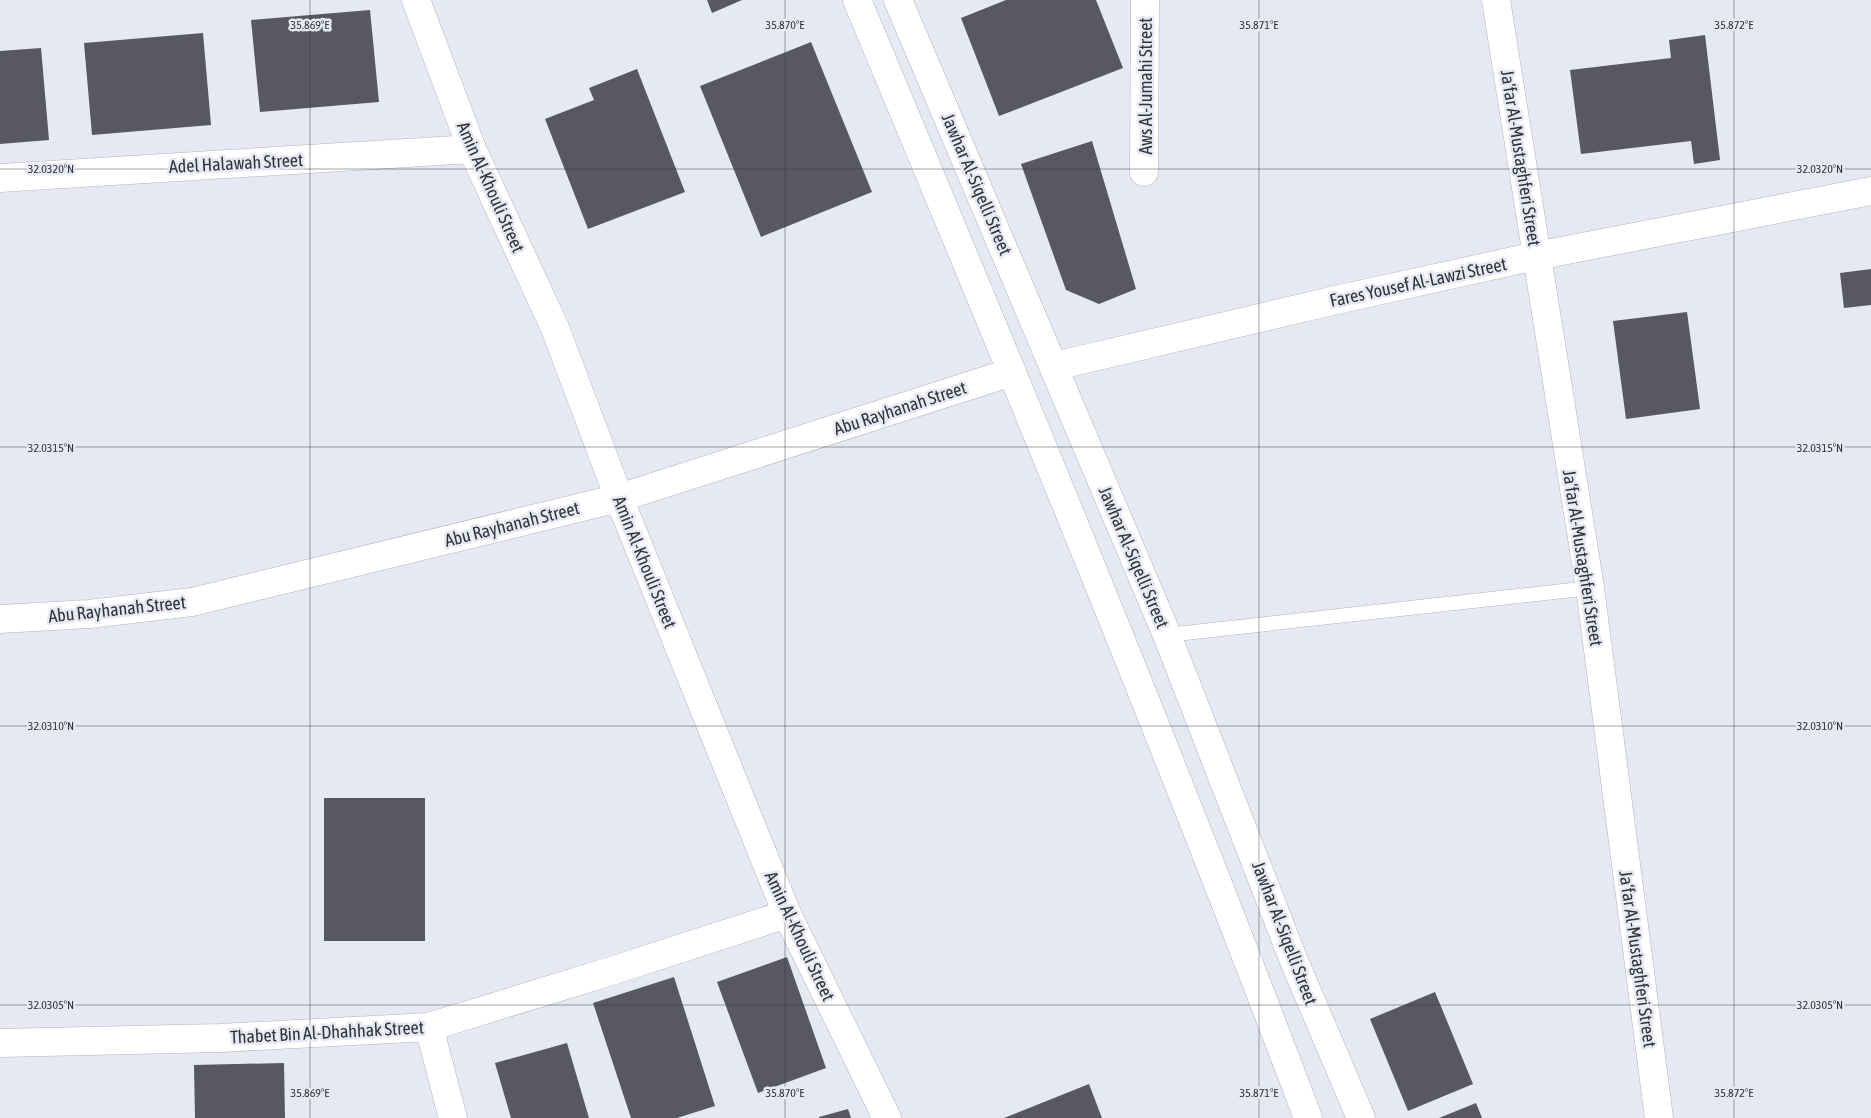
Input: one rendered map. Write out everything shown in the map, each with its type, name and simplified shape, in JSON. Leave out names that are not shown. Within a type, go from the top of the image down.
[{"type":"street","name":"Amin Al-Khouli Street","points":[[416,0],[472,149],[555,328],[619,498],[786,914],[887,1118]]},
{"type":"street","points":[[856,0],[1012,372],[1151,714],[1308,1118]]},
{"type":"street","name":"Jawhar Al-Siqelli Street","points":[[898,0],[1055,366],[1167,635],[1294,961],[1361,1118]]},
{"type":"street","name":"Aws Al-Jumahi Street","points":[[1144,172],[1145,0]]},
{"type":"street","name":"Ja‘far Al-Mustaghferi Street","points":[[1496,0],[1590,588],[1659,1118]]},
{"type":"street","name":"Adel Halawah Street","points":[[0,178],[472,149]]},
{"type":"street","name":"Fares Yousef Al-Lawzi Street","points":[[1055,366],[1336,300],[1536,256],[1871,191]]},
{"type":"street","name":"Abu Rayhanah Street","points":[[0,619],[89,614],[192,602],[619,498],[1012,372]]},
{"type":"street","name":"Thabet Bin Al-Dhahhak Street","points":[[0,1043],[220,1038],[429,1028],[786,914]]},
{"type":"street","points":[[429,1028],[453,1118]]},
{"type":"lane","points":[[1167,635],[1590,588]]},
{"type":"building","points":[[707,0],[742,0],[712,13]]},
{"type":"building","points":[[1006,0],[1096,0],[1123,68],[999,116],[961,18]]},
{"type":"building","points":[[370,10],[379,102],[260,112],[251,20]]},
{"type":"building","points":[[203,33],[211,125],[92,135],[84,43]]},
{"type":"building","points":[[1705,35],[1720,160],[1694,164],[1691,141],[1581,154],[1570,70],[1671,58],[1669,40]]},
{"type":"building","points":[[811,42],[872,192],[761,237],[700,86]]},
{"type":"building","points":[[41,48],[49,140],[0,144],[0,51]]},
{"type":"building","points":[[637,69],[685,192],[588,229],[545,119],[594,100],[589,88]]},
{"type":"building","points":[[1092,141],[1136,289],[1099,304],[1066,290],[1021,164]]},
{"type":"building","points":[[1871,269],[1871,305],[1844,308],[1840,273]]},
{"type":"building","points":[[1687,312],[1700,409],[1626,419],[1613,321]]},
{"type":"building","points":[[324,798],[425,798],[425,941],[324,941]]},
{"type":"building","points":[[787,957],[826,1068],[758,1093],[717,982]]},
{"type":"building","points":[[674,977],[715,1106],[677,1118],[631,1118],[593,1003]]},
{"type":"building","points":[[1435,992],[1473,1084],[1408,1111],[1370,1019]]},
{"type":"building","points":[[567,1043],[589,1118],[511,1118],[495,1063]]},
{"type":"building","points":[[284,1063],[285,1118],[195,1118],[194,1065]]},
{"type":"building","points":[[1089,1084],[1102,1118],[1004,1118]]},
{"type":"building","points":[[1476,1103],[1482,1118],[1439,1118]]},
{"type":"building","points":[[848,1109],[851,1118],[819,1118],[819,1117]]}]
